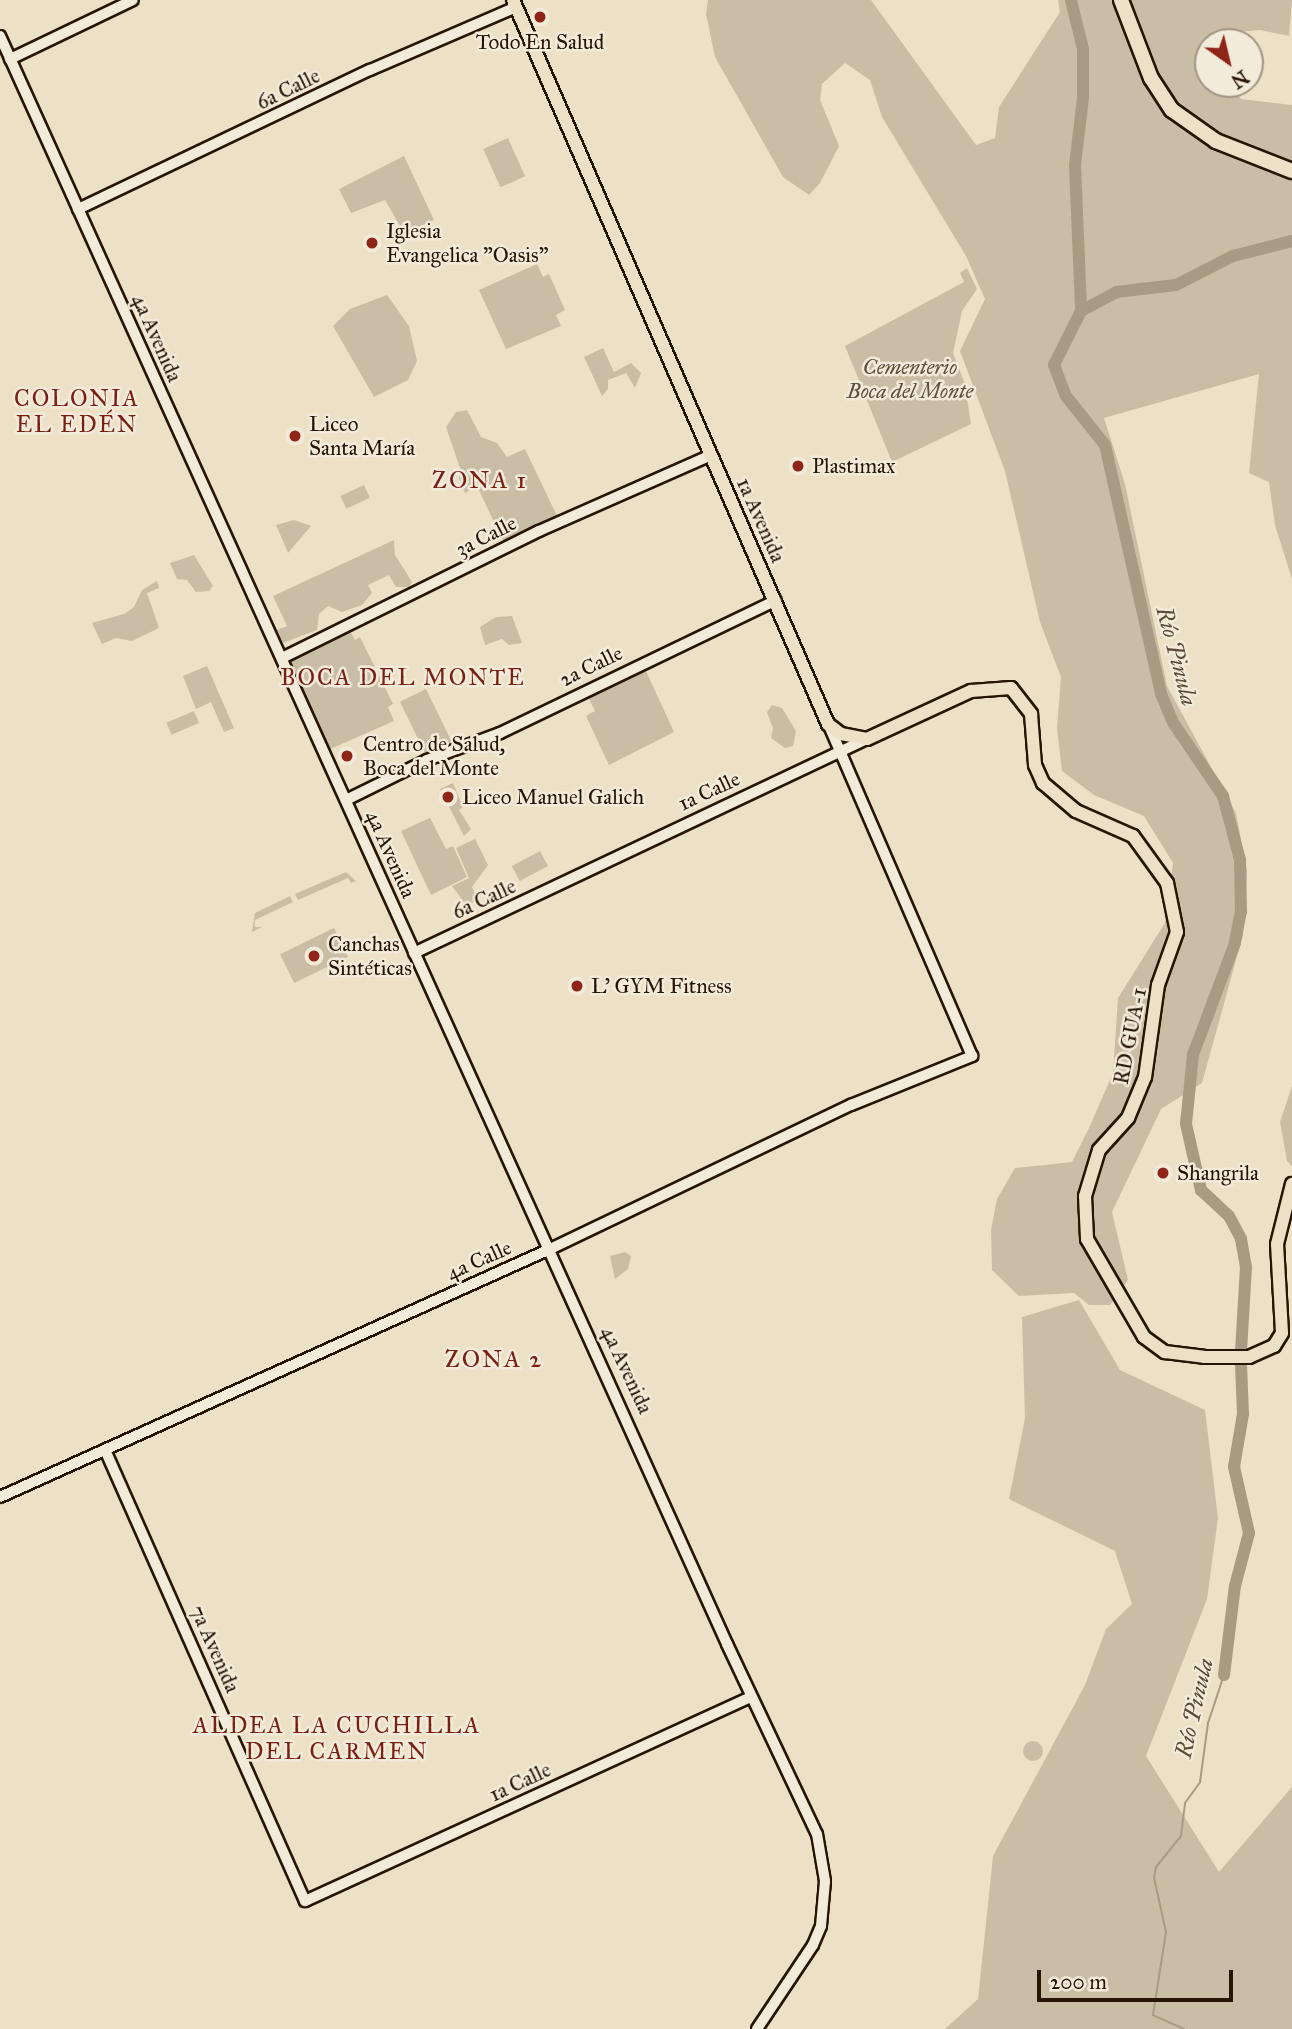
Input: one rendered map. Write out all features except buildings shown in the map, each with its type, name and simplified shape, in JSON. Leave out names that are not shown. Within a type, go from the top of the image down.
[{"type":"highway","points":[[1121,0],[1151,78],[1172,110],[1216,141],[1292,172]]},
{"type":"highway","points":[[1129,0],[1158,75],[1177,105],[1202,125],[1292,163]]},
{"type":"main road","name":"1a Avenida","points":[[514,3],[828,724]]},
{"type":"main road","name":"1a Calle","points":[[867,739],[971,691],[1001,686],[1017,692]]},
{"type":"main road","name":"RD GUA-1","points":[[1017,692],[1031,714],[1035,765],[1043,783],[1076,811],[1122,830],[1143,845],[1167,883],[1177,915],[1174,946],[1158,985],[1145,1077],[1128,1118],[1099,1150],[1085,1196],[1087,1239],[1094,1254],[1139,1330],[1157,1349],[1204,1357],[1249,1357],[1268,1352],[1279,1341],[1277,1244],[1292,1184]]},
{"type":"main road","points":[[828,724],[849,737],[867,739]]},
{"type":"street","points":[[9,59],[133,0]]},
{"type":"street","name":"6a Calle","points":[[78,209],[514,3]]},
{"type":"street","name":"4a Avenida","points":[[0,36],[751,1697],[800,1803],[812,1820],[821,1851],[825,1892],[817,1935],[757,2029]]},
{"type":"street","name":"3a Calle","points":[[282,658],[539,531],[711,455]]},
{"type":"street","name":"2a Calle","points":[[346,800],[428,760],[500,733],[776,600]]},
{"type":"street","name":"1a Avenida","points":[[828,724],[972,1056]]},
{"type":"street","name":"1a Calle","points":[[570,881],[867,739]]},
{"type":"street","name":"6a Calle","points":[[415,953],[570,881]]},
{"type":"street","name":"4a Calle","points":[[0,1497],[106,1452],[550,1249],[851,1105],[972,1056]]},
{"type":"street","name":"7a Avenida","points":[[106,1452],[305,1901]]},
{"type":"street","name":"1a Calle","points":[[305,1901],[751,1697]]},
{"type":"green space","points":[[708,0],[871,0],[976,145],[995,138],[999,107],[1060,12],[1058,0],[1292,0],[1289,36],[1264,31],[1264,28],[1194,28],[1194,98],[1240,98],[1292,105],[1292,579],[1275,525],[1269,482],[1249,473],[1259,374],[1104,418],[1125,484],[1167,686],[1236,813],[1247,871],[1243,935],[1202,1083],[1161,1109],[1112,1212],[1128,1280],[1110,1305],[1089,1305],[1074,1293],[1019,1296],[992,1270],[991,1230],[997,1199],[1015,1168],[1072,1162],[1089,1128],[1113,1073],[1118,998],[1165,923],[1173,863],[1144,816],[1094,795],[1062,771],[1057,728],[1061,677],[1040,622],[1005,471],[960,351],[985,299],[966,256],[882,117],[870,80],[845,63],[822,84],[820,100],[839,146],[820,183],[809,195],[783,177],[715,57],[706,14]]},
{"type":"green space","points":[[508,138],[525,176],[500,187],[483,149]]},
{"type":"green space","points":[[404,156],[434,220],[404,233],[385,200],[351,213],[339,189]]},
{"type":"green space","points":[[537,264],[543,277],[549,274],[565,310],[556,315],[561,326],[506,349],[479,290]]},
{"type":"green space","name":"Cementerio Boca del Monte","points":[[967,268],[977,289],[962,311],[953,353],[965,384],[971,424],[892,462],[845,346],[964,282],[960,273]]},
{"type":"green space","points":[[387,295],[409,326],[417,361],[408,380],[374,397],[333,326],[350,309]]},
{"type":"green space","points":[[603,348],[614,372],[631,363],[641,373],[635,388],[626,373],[608,380],[608,389],[602,396],[584,357]]},
{"type":"green space","points":[[467,410],[481,437],[497,443],[507,457],[525,449],[558,518],[505,545],[477,486],[465,493],[459,478],[460,468],[446,427],[456,412]]},
{"type":"green space","points":[[364,485],[370,498],[346,509],[340,496]]},
{"type":"green space","points":[[294,520],[311,526],[288,553],[276,525]]},
{"type":"green space","points":[[394,540],[395,555],[412,582],[409,587],[396,587],[389,575],[368,585],[372,593],[362,605],[342,612],[328,606],[319,614],[317,630],[283,643],[277,630],[287,626],[273,596]]},
{"type":"green space","points":[[194,555],[213,586],[209,591],[196,592],[187,580],[177,579],[170,563]]},
{"type":"green space","points":[[157,581],[159,588],[147,593],[159,628],[132,641],[116,638],[102,644],[92,623],[124,614],[134,607],[142,590]]},
{"type":"green space","points":[[512,616],[522,643],[509,645],[502,639],[485,645],[480,627],[496,617]]},
{"type":"green space","points":[[350,631],[355,640],[360,637],[393,704],[388,707],[394,721],[328,750],[285,661]]},
{"type":"green space","points":[[207,666],[234,728],[224,732],[211,702],[196,709],[183,676]]},
{"type":"green space","points":[[645,669],[674,732],[609,765],[586,716],[595,711],[586,693]]},
{"type":"green space","points":[[426,689],[453,745],[427,757],[400,702]]},
{"type":"green space","points":[[772,705],[782,708],[796,731],[793,746],[785,748],[771,738],[773,728],[767,712]]},
{"type":"green space","points":[[194,711],[199,723],[171,735],[166,723]]},
{"type":"green space","points":[[453,783],[463,807],[459,810],[471,829],[464,836],[440,789]]},
{"type":"green space","points":[[430,818],[446,849],[453,846],[467,877],[431,895],[401,831]]},
{"type":"green space","points":[[475,839],[488,865],[472,887],[478,900],[466,905],[452,886],[469,878],[456,848]]},
{"type":"green space","points":[[540,851],[548,866],[520,881],[512,866]]},
{"type":"green space","points":[[346,872],[356,881],[351,883],[348,878],[298,900],[295,894]]},
{"type":"green space","points":[[290,896],[293,902],[255,920],[255,927],[262,927],[252,932],[255,913]]},
{"type":"green space","name":"Canchas Sintéticas","points":[[334,928],[348,957],[294,983],[280,954]]},
{"type":"green space","points":[[1292,1086],[1292,1166],[1287,1161],[1280,1122]]},
{"type":"green space","points":[[625,1252],[631,1256],[628,1269],[615,1279],[610,1256]]},
{"type":"green space","points":[[1079,1300],[1120,1370],[1205,1410],[1218,1518],[1207,1599],[1146,1756],[1219,1872],[1292,1787],[1292,2029],[945,2029],[978,1999],[993,1856],[1085,1685],[1106,1629],[1132,1604],[1115,1551],[1009,1499],[1025,1418],[1022,1317]]},
{"type":"green space","points":[[1033,1741],[1040,1744],[1043,1751],[1040,1758],[1033,1761],[1026,1758],[1023,1751],[1026,1744]]},
{"type":"waterway","name":"Río Pinula","points":[[1071,0],[1083,49],[1083,98],[1075,165],[1081,311],[1054,365],[1066,396],[1105,445],[1161,694],[1174,724],[1223,796],[1240,860],[1241,911],[1235,943],[1193,1055],[1186,1124],[1201,1190],[1229,1216],[1241,1239],[1246,1267],[1241,1351]]},
{"type":"waterway","points":[[1081,311],[1116,292],[1176,285],[1233,256],[1292,241]]},
{"type":"waterway","name":"Río Pinula","points":[[1224,1675],[1235,1586],[1249,1533],[1234,1467],[1243,1414],[1241,1365]]},
{"type":"waterway","name":"Río Pinula","points":[[1184,2029],[1153,2015],[1166,1932],[1154,1878],[1156,1867],[1181,1836],[1185,1803],[1200,1782],[1208,1723],[1224,1675]]},
{"type":"place","name":"Todo En Salud","points":[[540,17]]},
{"type":"place","name":"Iglesia Evangelica \"Oasis\"","points":[[372,243]]},
{"type":"place","name":"Liceo Santa María","points":[[295,436]]},
{"type":"place","name":"Plastimax","points":[[798,466]]},
{"type":"place","name":"Centro de Salud, Boca del Monte","points":[[347,756]]},
{"type":"place","name":"Liceo Manuel Galich","points":[[448,797]]},
{"type":"place","name":"Canchas Sintéticas","points":[[314,956]]},
{"type":"place","name":"L' GYM Fitness","points":[[577,986]]},
{"type":"place","name":"Shangrila","points":[[1163,1173]]},
{"type":"district","name":"COLONIA EL EDÉN","points":[[77,411]]},
{"type":"district","name":"ZONA 1","points":[[480,481]]},
{"type":"district","name":"BOCA DEL MONTE","points":[[403,677]]},
{"type":"district","name":"ZONA 2","points":[[494,1360]]},
{"type":"district","name":"ALDEA LA CUCHILLA DEL CARMEN","points":[[337,1738]]}]
